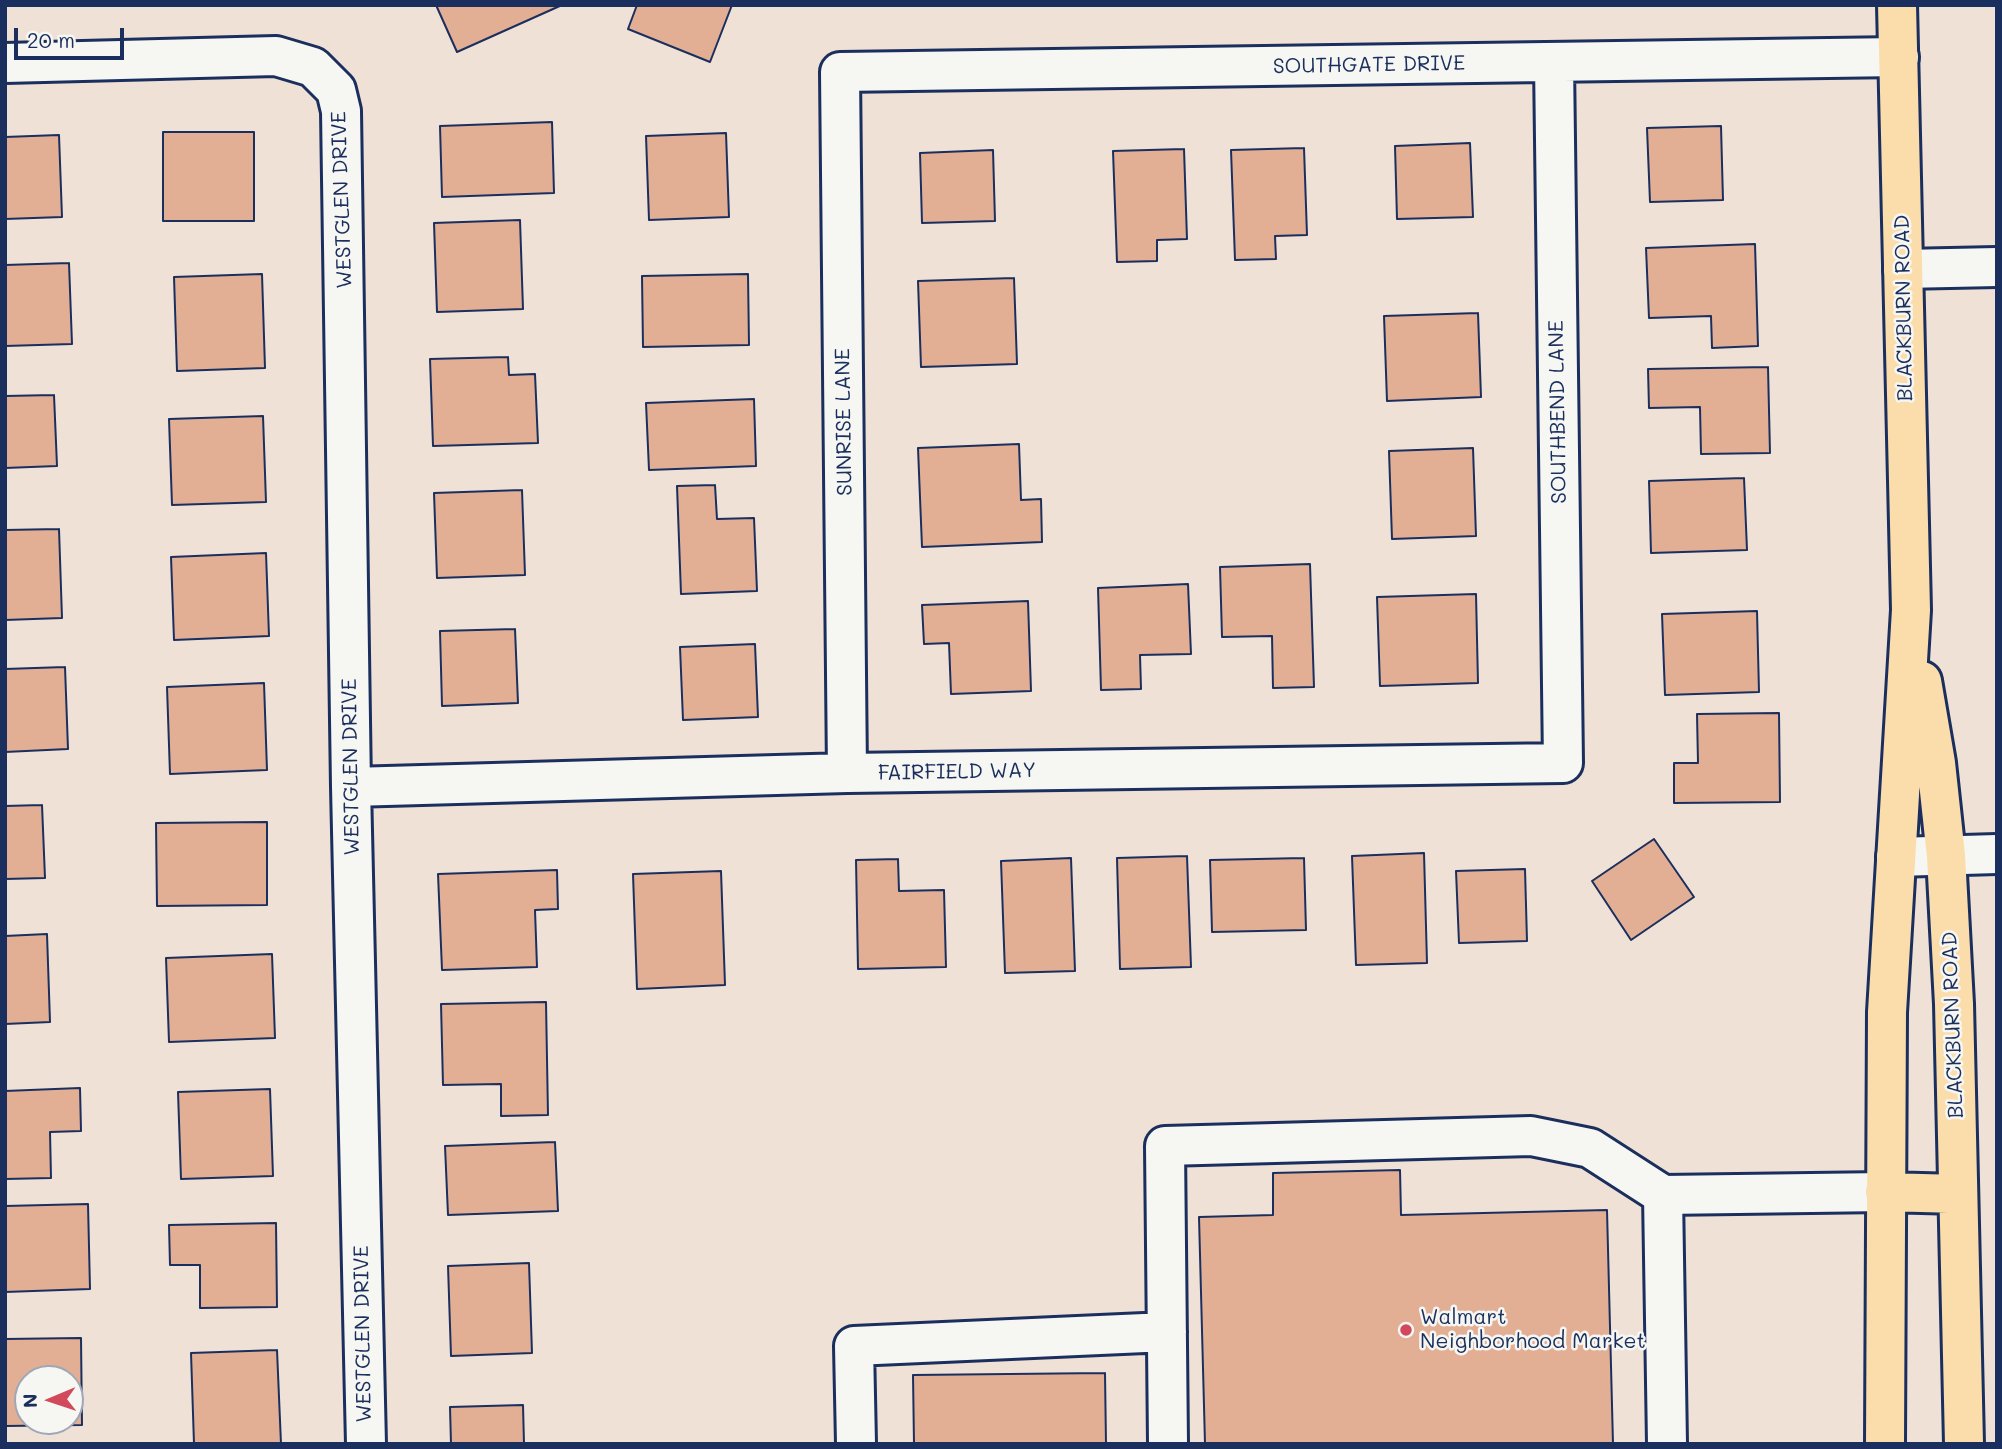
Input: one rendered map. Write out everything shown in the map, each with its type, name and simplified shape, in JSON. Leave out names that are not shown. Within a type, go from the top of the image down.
[{"type":"main road","name":"BLACKBURN ROAD","points":[[1885,1444],[1887,1013],[1911,610],[1897,5]]},
{"type":"main road","name":"BLACKBURN ROAD","points":[[1911,610],[1936,763],[1946,856],[1954,1004],[1964,1444]]},
{"type":"main road","points":[[1885,1192],[1958,1194]]},
{"type":"main road","points":[[1884,1363],[1904,1444]]},
{"type":"street","name":"WESTGLEN DRIVE","points":[[5,63],[276,56],[313,67],[336,90],[341,111],[351,786],[366,1444]]},
{"type":"street","name":"SOUTHGATE DRIVE","points":[[840,72],[1899,57]]},
{"type":"street","name":"SOUTHBEND LANE","points":[[1554,62],[1563,763]]},
{"type":"street","name":"SUNRISE LANE","points":[[840,72],[847,773]]},
{"type":"street","points":[[1903,269],[1997,267]]},
{"type":"street","name":"FAIRFIELD WAY","points":[[351,786],[847,773],[1563,763]]},
{"type":"street","points":[[1896,857],[1997,854]]},
{"type":"street","points":[[1168,1444],[1164,1146],[1531,1136],[1590,1148],[1663,1195],[1885,1192]]},
{"type":"street","points":[[1663,1195],[1667,1444]]},
{"type":"street","points":[[856,1444],[854,1346],[1167,1332]]},
{"type":"building","points":[[436,5],[562,5],[457,52]]},
{"type":"building","points":[[637,5],[732,5],[710,62],[628,29]]},
{"type":"building","points":[[552,122],[554,193],[442,197],[440,126]]},
{"type":"building","points":[[1721,126],[1723,200],[1650,202],[1647,128]]},
{"type":"building","points":[[163,132],[254,132],[254,221],[163,221]]},
{"type":"building","points":[[726,133],[729,217],[649,220],[646,136]]},
{"type":"building","points":[[59,135],[62,217],[5,219],[5,137]]},
{"type":"building","points":[[1470,143],[1473,217],[1397,219],[1395,146]]},
{"type":"building","points":[[1304,148],[1307,235],[1275,236],[1276,259],[1235,260],[1231,150]]},
{"type":"building","points":[[1184,149],[1187,239],[1157,240],[1157,261],[1117,262],[1113,151]]},
{"type":"building","points":[[993,150],[995,221],[922,223],[920,153]]},
{"type":"building","points":[[520,220],[523,309],[437,312],[434,223]]},
{"type":"building","points":[[1755,244],[1758,346],[1712,348],[1711,316],[1649,318],[1646,248]]},
{"type":"building","points":[[69,263],[72,344],[5,346],[5,265]]},
{"type":"building","points":[[262,274],[265,368],[177,371],[174,277]]},
{"type":"building","points":[[748,274],[749,345],[643,347],[642,276]]},
{"type":"building","points":[[1014,278],[1017,364],[921,367],[918,281]]},
{"type":"building","points":[[1478,313],[1481,397],[1387,401],[1384,316]]},
{"type":"building","points":[[508,357],[509,375],[535,374],[538,443],[433,446],[430,359]]},
{"type":"building","points":[[1768,367],[1770,453],[1701,454],[1700,407],[1649,408],[1648,369]]},
{"type":"building","points":[[54,395],[57,466],[5,468],[5,396]]},
{"type":"building","points":[[754,399],[756,466],[649,470],[646,403]]},
{"type":"building","points":[[263,416],[266,502],[172,505],[169,419]]},
{"type":"building","points":[[1019,444],[1021,500],[1041,499],[1042,542],[922,547],[918,448]]},
{"type":"building","points":[[1473,448],[1476,536],[1392,539],[1389,451]]},
{"type":"building","points":[[1744,478],[1747,550],[1651,553],[1649,481]]},
{"type":"building","points":[[715,485],[717,519],[754,518],[757,591],[681,594],[677,486]]},
{"type":"building","points":[[522,490],[525,575],[437,578],[434,493]]},
{"type":"building","points":[[59,529],[62,618],[5,620],[5,530]]},
{"type":"building","points":[[266,553],[269,636],[174,640],[171,557]]},
{"type":"building","points":[[1310,564],[1314,687],[1273,688],[1272,636],[1222,637],[1220,567]]},
{"type":"building","points":[[1188,584],[1191,654],[1140,655],[1141,689],[1101,690],[1098,588]]},
{"type":"building","points":[[1476,594],[1478,683],[1380,686],[1377,597]]},
{"type":"building","points":[[1028,601],[1031,691],[951,694],[949,643],[924,644],[922,605]]},
{"type":"building","points":[[1757,611],[1759,692],[1665,695],[1662,614]]},
{"type":"building","points":[[515,629],[518,703],[442,706],[440,631]]},
{"type":"building","points":[[755,644],[758,717],[683,720],[680,647]]},
{"type":"building","points":[[65,667],[68,749],[5,752],[5,669]]},
{"type":"building","points":[[264,683],[267,770],[170,774],[167,687]]},
{"type":"building","points":[[1779,713],[1780,802],[1674,803],[1674,763],[1698,763],[1697,714]]},
{"type":"building","points":[[42,805],[45,878],[5,879],[5,806]]},
{"type":"building","points":[[267,822],[267,905],[157,906],[156,823]]},
{"type":"building","points":[[1654,839],[1694,897],[1631,940],[1592,881]]},
{"type":"building","points":[[1424,853],[1427,963],[1356,965],[1352,856]]},
{"type":"building","points":[[1187,856],[1191,967],[1120,969],[1117,858]]},
{"type":"building","points":[[1071,858],[1075,971],[1005,973],[1001,861]]},
{"type":"building","points":[[1304,858],[1306,930],[1212,932],[1210,860]]},
{"type":"building","points":[[898,859],[899,891],[944,890],[946,967],[858,969],[856,860]]},
{"type":"building","points":[[1525,869],[1527,941],[1459,943],[1456,871]]},
{"type":"building","points":[[557,870],[558,909],[535,910],[537,967],[442,970],[438,874]]},
{"type":"building","points":[[721,871],[725,985],[637,989],[633,874]]},
{"type":"building","points":[[47,934],[50,1022],[5,1024],[5,936]]},
{"type":"building","points":[[272,954],[275,1038],[169,1042],[166,958]]},
{"type":"building","points":[[546,1002],[548,1115],[501,1116],[501,1084],[443,1085],[441,1004]]},
{"type":"building","points":[[80,1088],[81,1131],[50,1132],[51,1178],[5,1179],[5,1091]]},
{"type":"building","points":[[270,1089],[273,1176],[181,1179],[178,1092]]},
{"type":"building","points":[[555,1142],[558,1211],[448,1215],[445,1146]]},
{"type":"building","name":"Walmart Neighborhood Market","points":[[1400,1170],[1401,1215],[1607,1210],[1613,1444],[1205,1444],[1199,1217],[1273,1215],[1273,1173]]},
{"type":"building","points":[[88,1204],[90,1289],[5,1292],[5,1206]]},
{"type":"building","points":[[276,1223],[277,1307],[200,1308],[200,1265],[170,1265],[169,1225]]},
{"type":"building","points":[[529,1263],[532,1353],[451,1356],[448,1266]]},
{"type":"building","points":[[81,1338],[81,1365],[14,1365],[14,1426],[5,1426],[5,1339]]},
{"type":"building","points":[[277,1350],[281,1444],[194,1444],[191,1353]]},
{"type":"building","points":[[1105,1373],[1106,1444],[914,1444],[913,1375]]},
{"type":"building","points":[[523,1405],[524,1444],[451,1444],[450,1407]]},
{"type":"place","name":"Walmart Neighborhood Market","points":[[1406,1330]]}]
